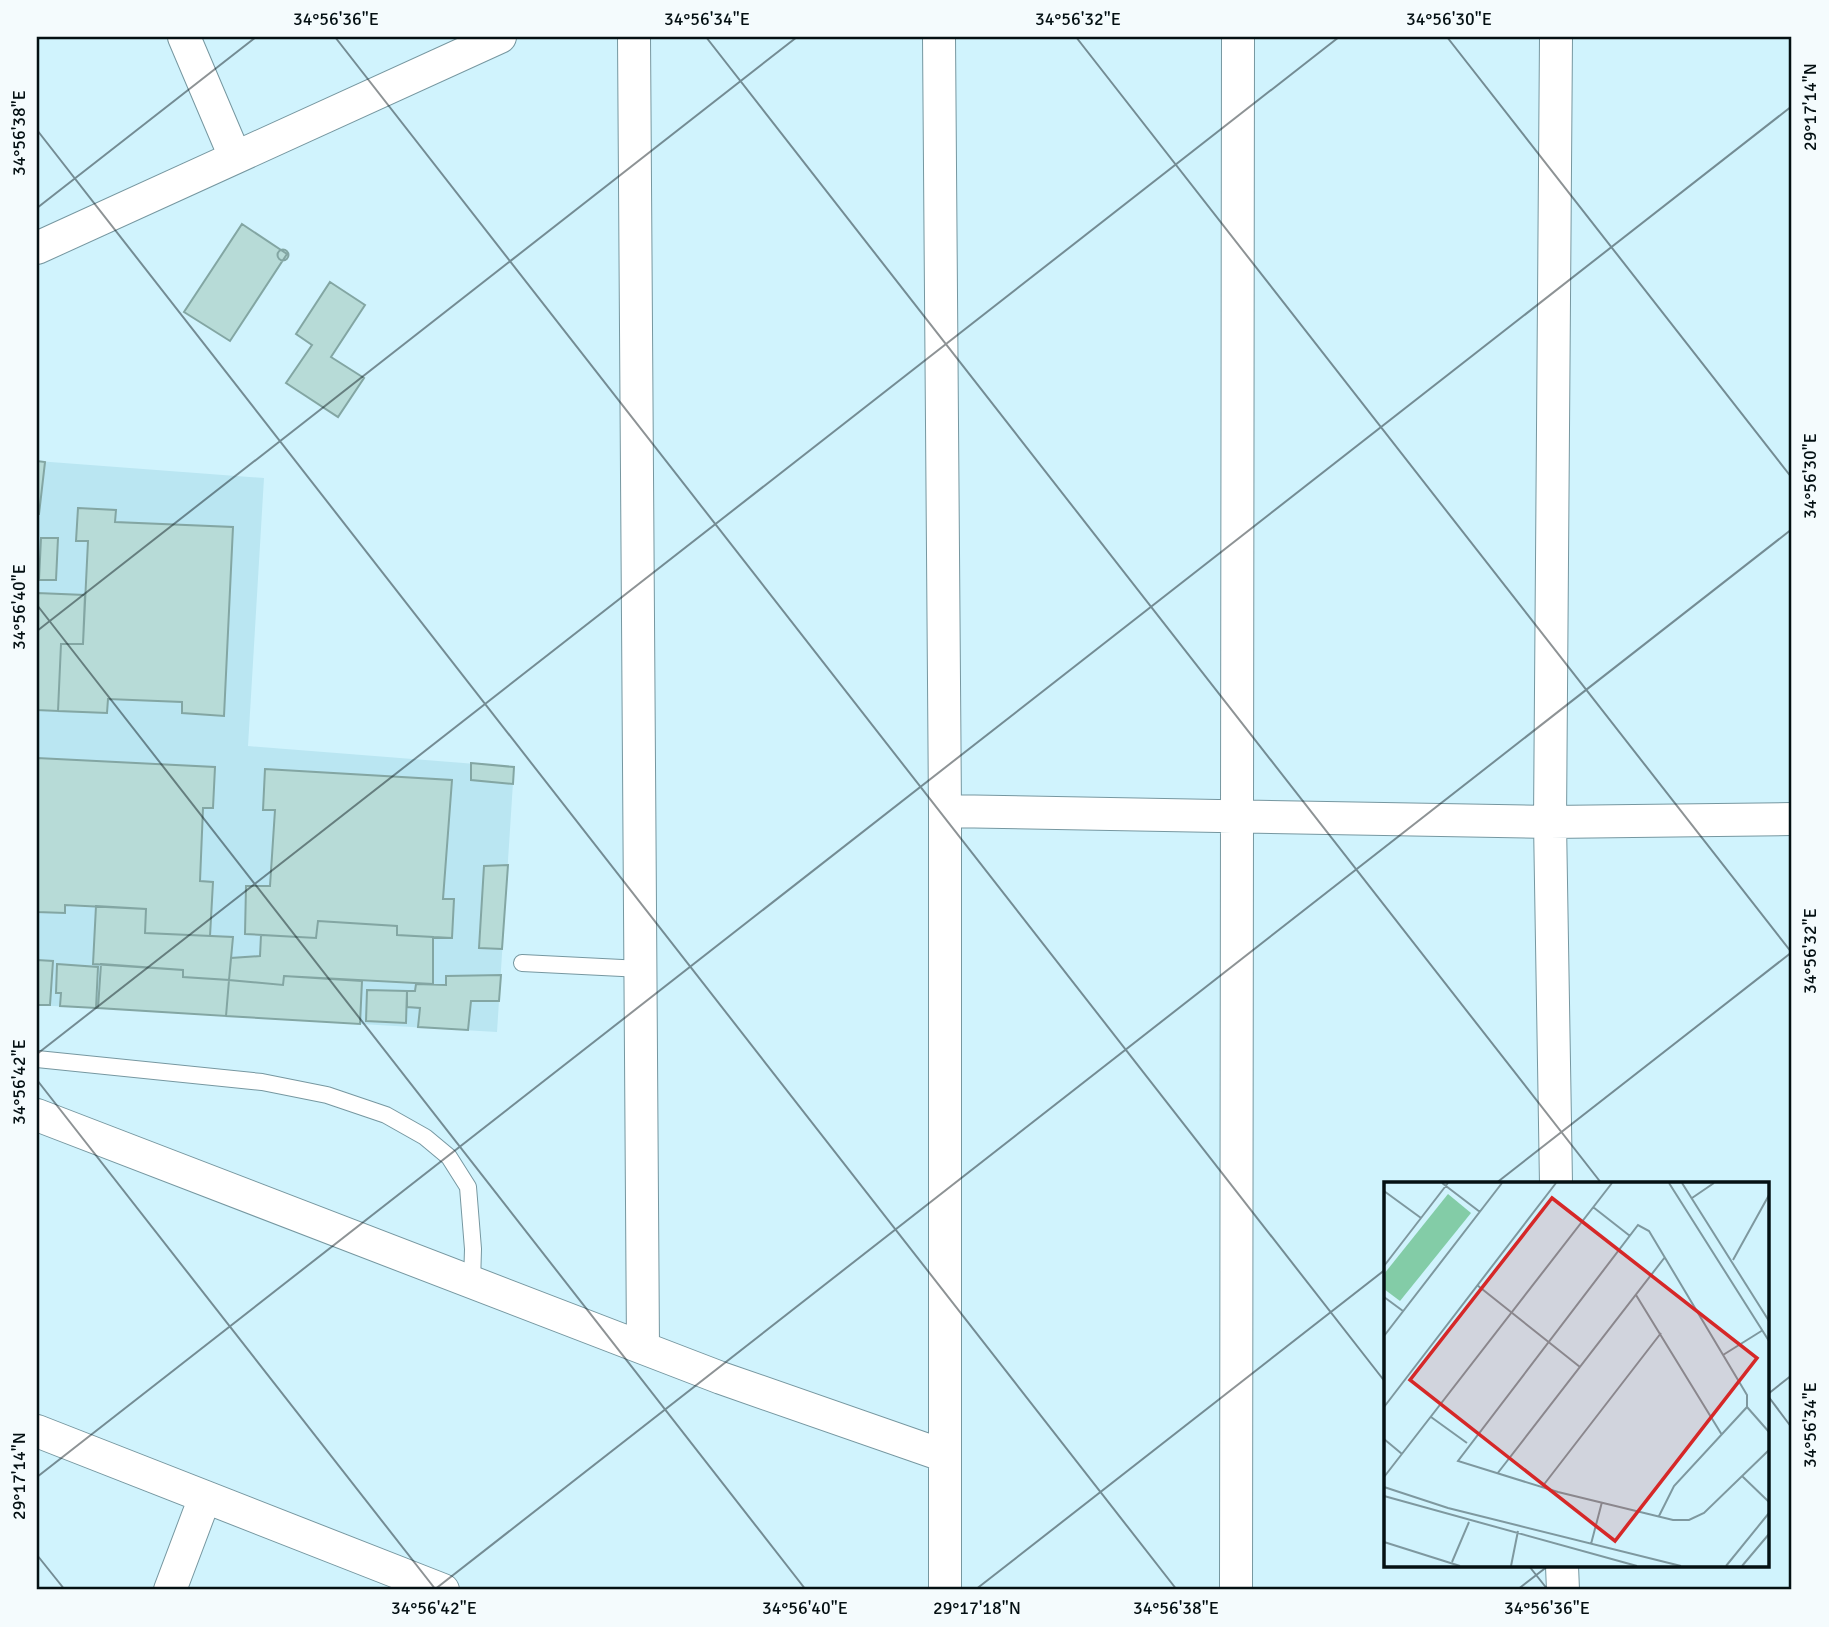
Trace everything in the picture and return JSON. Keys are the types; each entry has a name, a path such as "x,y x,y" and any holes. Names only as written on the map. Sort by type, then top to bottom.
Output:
{"street":[{"path":"184,37 235,157"},
{"path":"37,248 500,37"},
{"path":"634,37 643,1347"},
{"path":"939,37 945,811 945,1590"},
{"path":"1236,1590 1238,37"},
{"path":"1556,37 1550,822 1556,1182"},
{"path":"945,811 1550,822 1792,819"},
{"path":"37,1115 721,1378 945,1455"},
{"path":"37,1431 443,1590"},
{"path":"170,1590 205,1497"},
{"path":"1562,1568 1563,1590"}],"lane":[{"path":"522,963 642,969"},
{"path":"37,1059 262,1082 327,1095 387,1115 425,1136 449,1157 468,1187 473,1249 472,1283"}],"shaded area":[{"path":"37,461 264,478 248,746 514,767 497,1032 37,1005"}],"building":[{"path":"242,224 287,254 230,341 184,312"},
{"path":"283,249 289,255 283,261 277,255"},
{"path":"330,282 365,305 331,357 364,378 338,417 286,383 312,345 296,334"},
{"path":"37,461 45,462 39,514 37,514"},
{"path":"78,508 116,510 115,522 233,527 224,716 182,713 182,702 108,699 107,713 58,711 61,644 83,644 88,541 76,541"},
{"path":"41,538 58,538 56,580 39,580"},
{"path":"37,593 85,595 83,644 61,644 58,711 37,710"},
{"path":"37,758 215,767 213,808 203,808 200,881 213,882 210,936 145,933 146,909 65,905 65,913 37,912"},
{"path":"471,763 514,767 513,784 471,780"},
{"path":"265,769 452,780 443,899 454,899 452,938 397,935 397,926 318,921 316,938 245,934 246,886 270,886 275,810 263,810"},
{"path":"508,865 502,949 479,948 484,866"},
{"path":"96,906 146,909 145,933 233,937 229,980 183,977 183,970 93,964"},
{"path":"318,921 397,926 397,935 433,937 433,984 284,976 283,985 229,980 231,958 260,956 261,935 316,938"},
{"path":"37,960 53,961 50,1005 37,1005"},
{"path":"57,964 98,967 96,1008 60,1006 61,993 56,993"},
{"path":"101,964 183,970 183,977 229,980 226,1016 98,1008"},
{"path":"501,975 499,1001 471,1001 468,1030 418,1027 420,1008 407,1007 407,991 415,991 416,984 446,985 446,976"},
{"path":"284,976 362,981 360,1024 226,1016 229,980 283,985"},
{"path":"367,990 407,991 406,1023 366,1021"}]}
